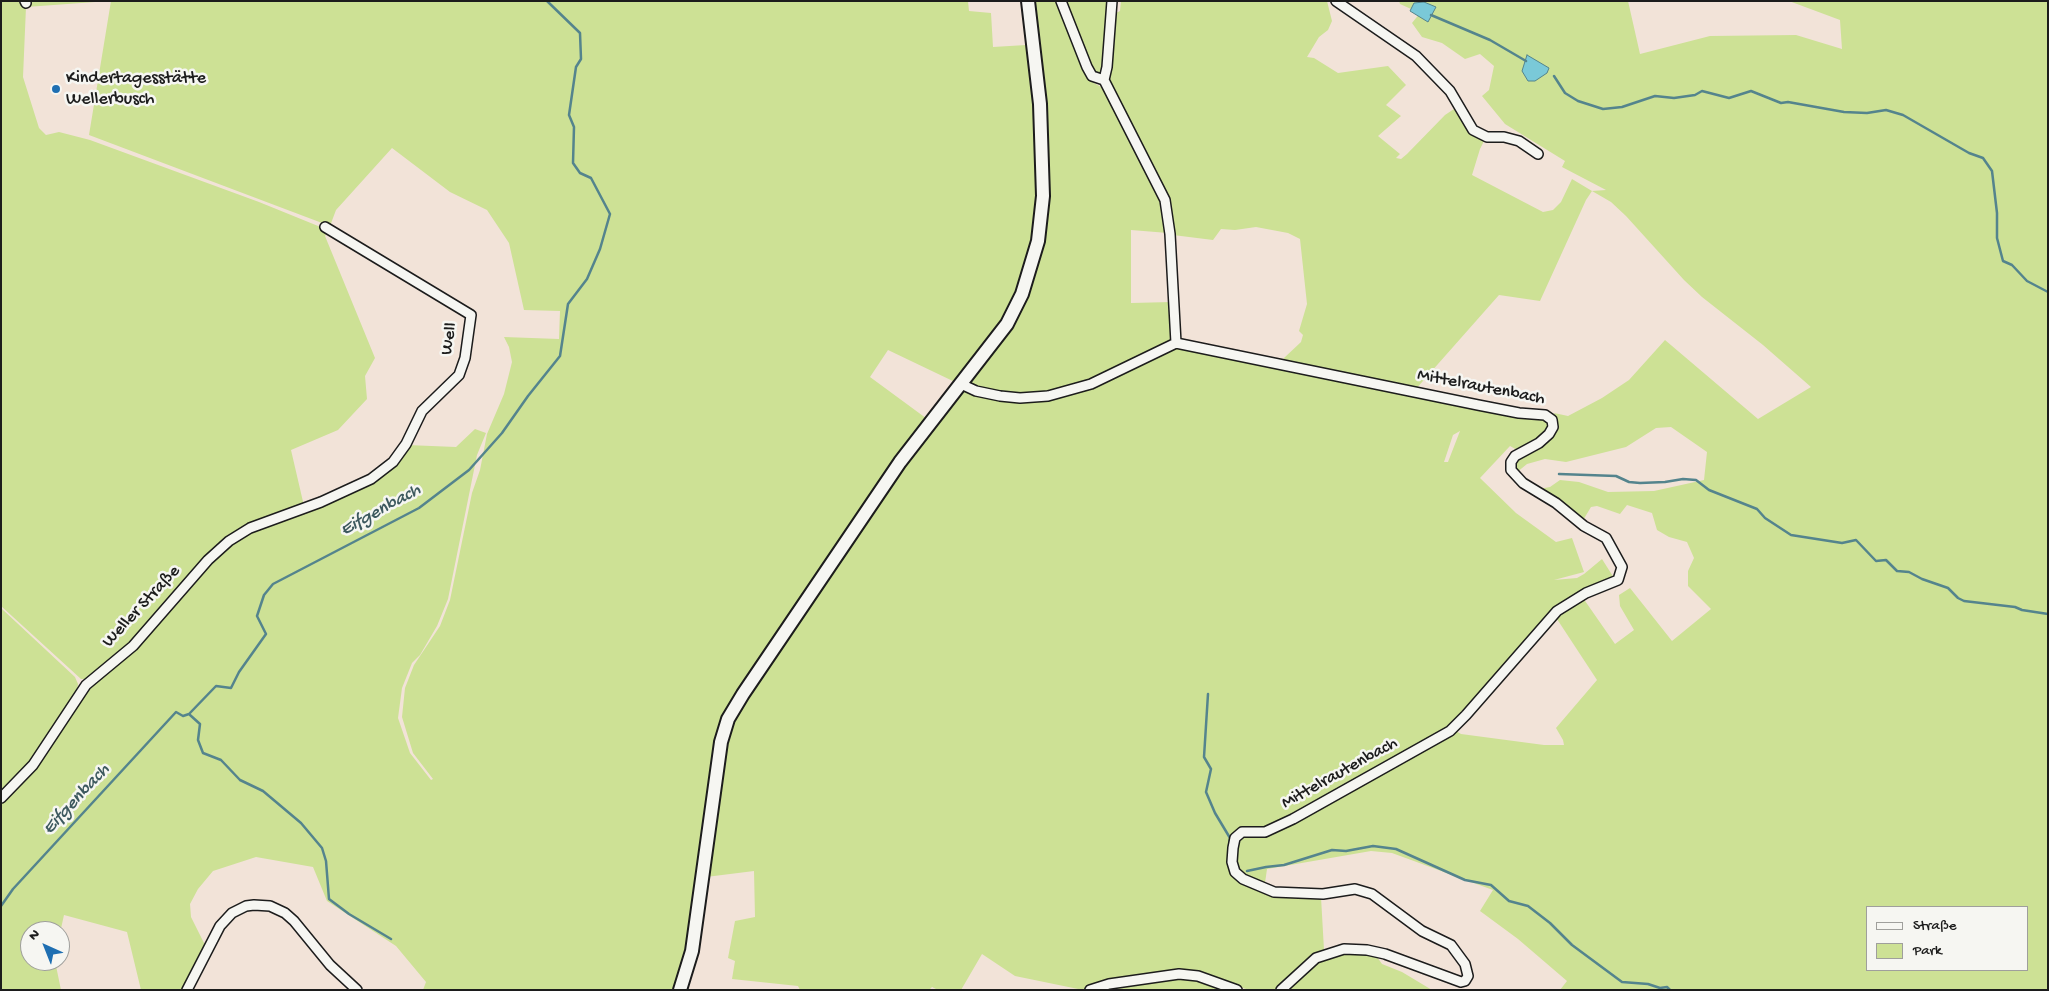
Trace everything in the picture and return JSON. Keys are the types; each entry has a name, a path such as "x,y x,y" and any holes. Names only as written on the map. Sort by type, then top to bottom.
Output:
{"main road":[{"path":"680,990 692,951 720,742 728,719 900,462 1012,315 1022,294 1038,241 1043,196 1038,89 1028,1"}],"street":[{"path":"1060,1 1087,68 1092,76 1104,80"},
{"path":"961,384 976,391 1000,396 1020,398 1048,396 1091,384 1176,343 1170,234 1165,200 1104,80 1107,67 1112,1"},
{"path":"1336,1 1416,56 1450,91 1473,130 1487,137 1504,137 1519,141 1538,154"},
{"name":"Well","path":"321,502 371,479 393,462 406,444 422,411 459,375 465,358 471,315 325,227"},
{"name":"Mittelrautenbach","path":"1176,343 1478,405 1549,417 1553,423 1549,434 1539,443 1515,456 1511,462 1510,470 1523,483 1556,502 1584,526 1606,538 1622,567 1618,580 1586,593 1558,611 1466,715 1450,730 1293,819 1265,832 1242,832 1233,843 1232,862 1235,872 1243,879 1274,892 1323,894 1355,888 1364,891 1422,931 1450,945 1465,964 1468,973 1466,979 1461,982 1397,957 1367,950 1344,949 1316,958 1280,990"},
{"name":"Weller Straße","path":"1,798 38,758 86,685 133,646 169,607 193,576 229,541 250,528 321,502"},
{"path":"187,990 220,926 232,913 246,906 254,905 270,906 294,921 330,965 358,990"},
{"path":"1090,990 1109,984 1178,974 1198,976 1236,990"}],"green space":[{"path":"1,1 109,1 26,7 23,77 39,128 46,135 59,132 90,140 259,202 328,230 325,236 375,358 365,376 367,399 338,430 291,450 304,506 228,540 132,645 89,679 81,679 1,606"},
{"path":"111,1 968,1 969,11 991,13 993,47 1026,45 1023,5 1025,3 1037,119 1040,200 1033,244 1019,294 1000,328 957,383 888,350 870,377 934,424 956,395 962,392 968,391 999,398 1020,400 1063,395 1092,386 1161,351 1182,348 1518,415 1542,417 1549,421 1550,427 1544,437 1519,451 1510,446 1480,478 1516,513 1556,542 1572,538 1584,572 1554,580 1577,578 1602,559 1614,578 1585,591 1556,610 1450,728 1290,819 1295,821 1405,757 1456,731 1461,734 1544,745 1564,745 1556,728 1597,680 1555,616 1583,598 1615,644 1634,630 1620,606 1619,595 1630,588 1672,641 1711,609 1688,586 1688,571 1694,558 1687,542 1669,537 1657,530 1652,513 1627,505 1620,514 1597,506 1591,507 1582,522 1552,497 1539,489 1550,487 1560,480 1579,482 1608,492 1654,491 1704,480 1707,452 1671,427 1656,428 1626,447 1566,462 1545,459 1527,464 1516,473 1514,466 1516,459 1548,439 1554,432 1558,424 1554,413 1568,416 1602,398 1629,380 1665,340 1758,419 1811,387 1763,345 1702,297 1626,216 1611,202 1592,191 1606,190 1562,167 1565,161 1505,124 1482,96 1489,90 1494,66 1480,54 1465,59 1442,43 1422,37 1412,23 1420,13 1400,4 1399,1 1628,1 1640,54 1710,36 1796,35 1842,49 1840,20 1789,1 2048,1 2048,990 1560,990 1567,981 1518,939 1480,911 1493,890 1392,853 1371,851 1267,869 1264,890 1321,897 1324,950 1306,960 1275,990 1249,990 1199,973 1178,972 1101,984 1083,990 1015,976 982,954 961,990 938,990 932,987 929,990 800,990 798,986 732,979 735,961 728,958 735,921 755,917 754,871 706,877 710,842 703,845 688,955 676,990 423,990 426,982 396,946 327,901 313,867 256,857 213,871 198,889 190,904 191,917 206,947 184,990 141,990 127,932 64,915 63,921 20,921 20,971 57,971 61,990 1,990 1,800 33,766 88,688 134,647 171,607 194,576 229,542 252,529 322,503 372,481 394,462 407,445 456,447 475,429 486,433 477,455 448,599 437,626 420,655 412,663 402,688 398,718 410,753 431,780 433,779 413,753 402,717 405,688 414,665 440,626 450,600 472,493 480,470 487,434 504,394 512,362 509,347 504,337 559,339 560,311 524,310 509,243 487,210 450,192 392,148 336,210 330,226 89,135","holes":["1460,431 1448,462 1444,462 1453,435"]},
{"path":"1032,1 1058,1 1089,78 1092,82 1103,88 1164,201 1168,233 1131,230 1131,303 1172,302 1173,337 1168,342 1076,387 1035,394 1001,393 969,386 968,380 1039,257"},
{"path":"1063,1 1110,1 1102,73 1097,74 1093,72"},
{"path":"1121,1 1327,1 1332,21 1328,30 1319,37 1307,57 1314,58 1338,73 1388,66 1406,85 1386,105 1401,116 1378,136 1400,154 1396,158 1401,159 1407,154 1445,115 1457,107 1471,131 1485,139 1472,175 1543,212 1553,210 1561,202 1572,179 1592,191 1586,200 1540,301 1499,295 1415,390 1282,363 1284,358 1301,342 1303,335 1299,331 1307,304 1300,239 1288,233 1256,227 1235,230 1221,229 1213,240 1173,235 1167,199 1115,98 1109,81 1114,14 1120,11"},
{"path":"2,609 75,677 78,684 77,691 46,742 30,763 1,793"},
{"path":"1343,953 1375,954 1382,964 1402,972 1432,990 1287,990 1317,962"},
{"path":"1186,976 1231,990 1095,990"}],"water":[{"path":"1424,2 1436,7 1428,22 1410,11 1414,3"},
{"path":"1527,55 1549,68 1547,73 1535,81 1528,81 1522,71"}],"waterway":[{"name":"Eifgenbach","path":"1,906 13,889 176,712 183,716 189,714 216,686 231,688 239,672 266,634 257,616 264,595 273,584 419,508 469,470 502,433 560,356 568,304 587,279 600,249 610,214 591,178 580,173 573,163 574,127 569,115 576,67 581,59 580,33 547,1"},
{"path":"1431,15 1490,40 1526,61"},
{"path":"1554,76 1565,93 1578,101 1603,109 1622,107 1655,96 1674,98 1695,95 1702,91 1729,98 1751,91 1781,103 1788,102 1844,112 1867,113 1886,110 1903,115 1969,153 1983,158 1992,171 1997,213 1997,238 2003,261 2012,265 2027,281 2048,292"},
{"path":"1559,474 1616,476 1629,482 1640,483 1683,479 1696,480 1709,490 1757,509 1765,518 1791,535 1842,543 1856,540 1876,561 1886,560 1897,571 1909,572 1922,579 1948,588 1964,601 2015,607 2048,614"},
{"path":"1208,694 1204,757 1211,769 1206,792 1215,813 1230,838 1229,846"},
{"path":"190,715 200,724 198,740 203,753 221,760 240,780 263,791 301,823 322,848 326,861 329,899 349,914 391,939"},
{"path":"1247,871 1284,865 1332,850 1346,851 1373,846 1396,849 1465,880 1491,885 1509,901 1528,906 1550,923 1572,945 1622,982 1648,984 1660,988 1667,987 1670,990"}],"place":[{"name":"Kindertagesstätte Wellerbusch","path":"56,89"}]}
